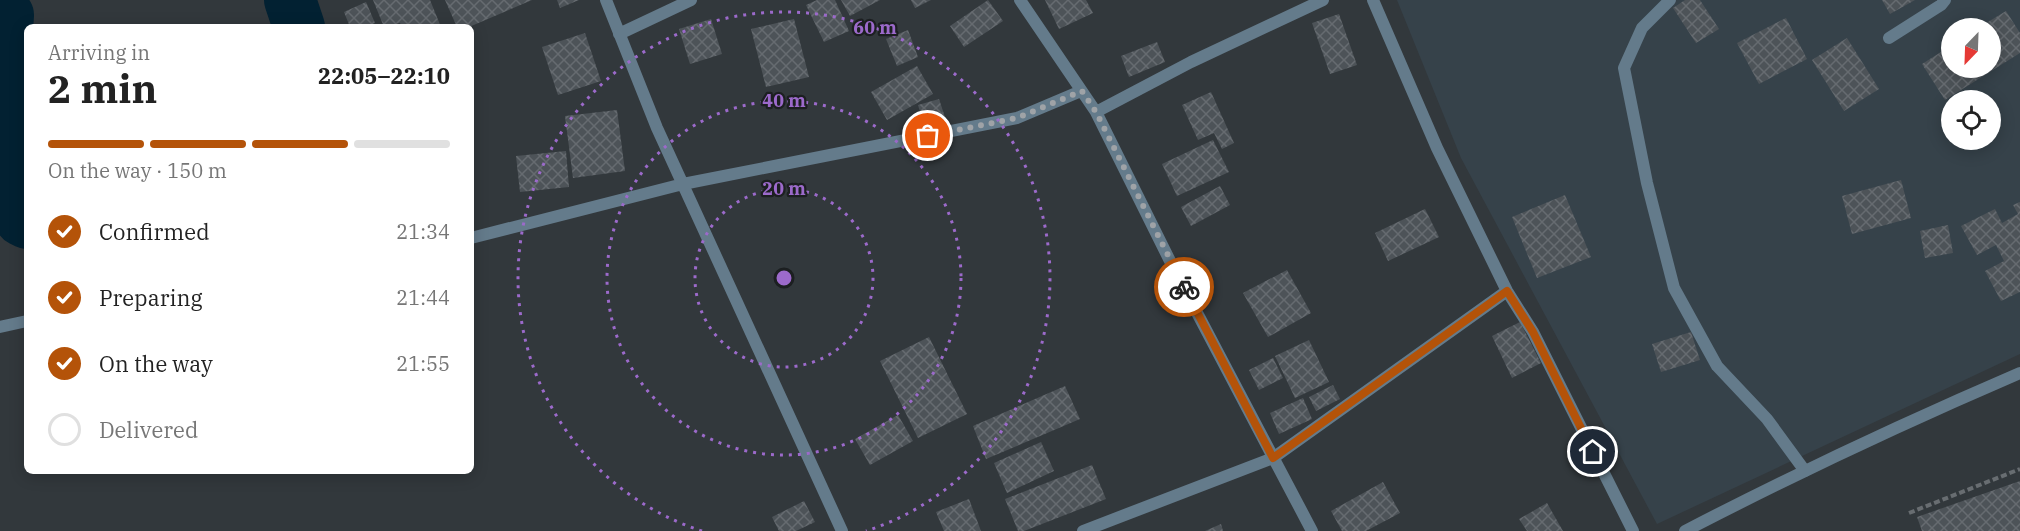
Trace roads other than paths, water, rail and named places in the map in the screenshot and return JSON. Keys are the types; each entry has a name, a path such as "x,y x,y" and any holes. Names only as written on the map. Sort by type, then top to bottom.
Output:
{"street":[{"path":"606,0 657,128 842,531"},
{"path":"620,34 691,0"},
{"path":"1020,0 1096,112 1174,269 1312,531"},
{"path":"1096,112 1191,62 1323,0"},
{"path":"1372,0 1437,148 1507,291 1533,332 1633,531"},
{"path":"1670,0 1642,28 1624,68 1647,183 1674,288 1718,366 1767,419 1805,471"},
{"path":"1889,38 1941,5 1945,0"},
{"path":"474,237 683,184 1017,118 1082,91"},
{"path":"1083,531 1273,458 1507,291"},
{"path":"0,327 24,322"},
{"path":"1685,531 1761,491 1915,418 2020,374"}],"waterway":[{"path":"290,0 298,24"},
{"path":"0,1 8,15 0,150"},
{"path":"0,163 21,220 24,222"}]}
